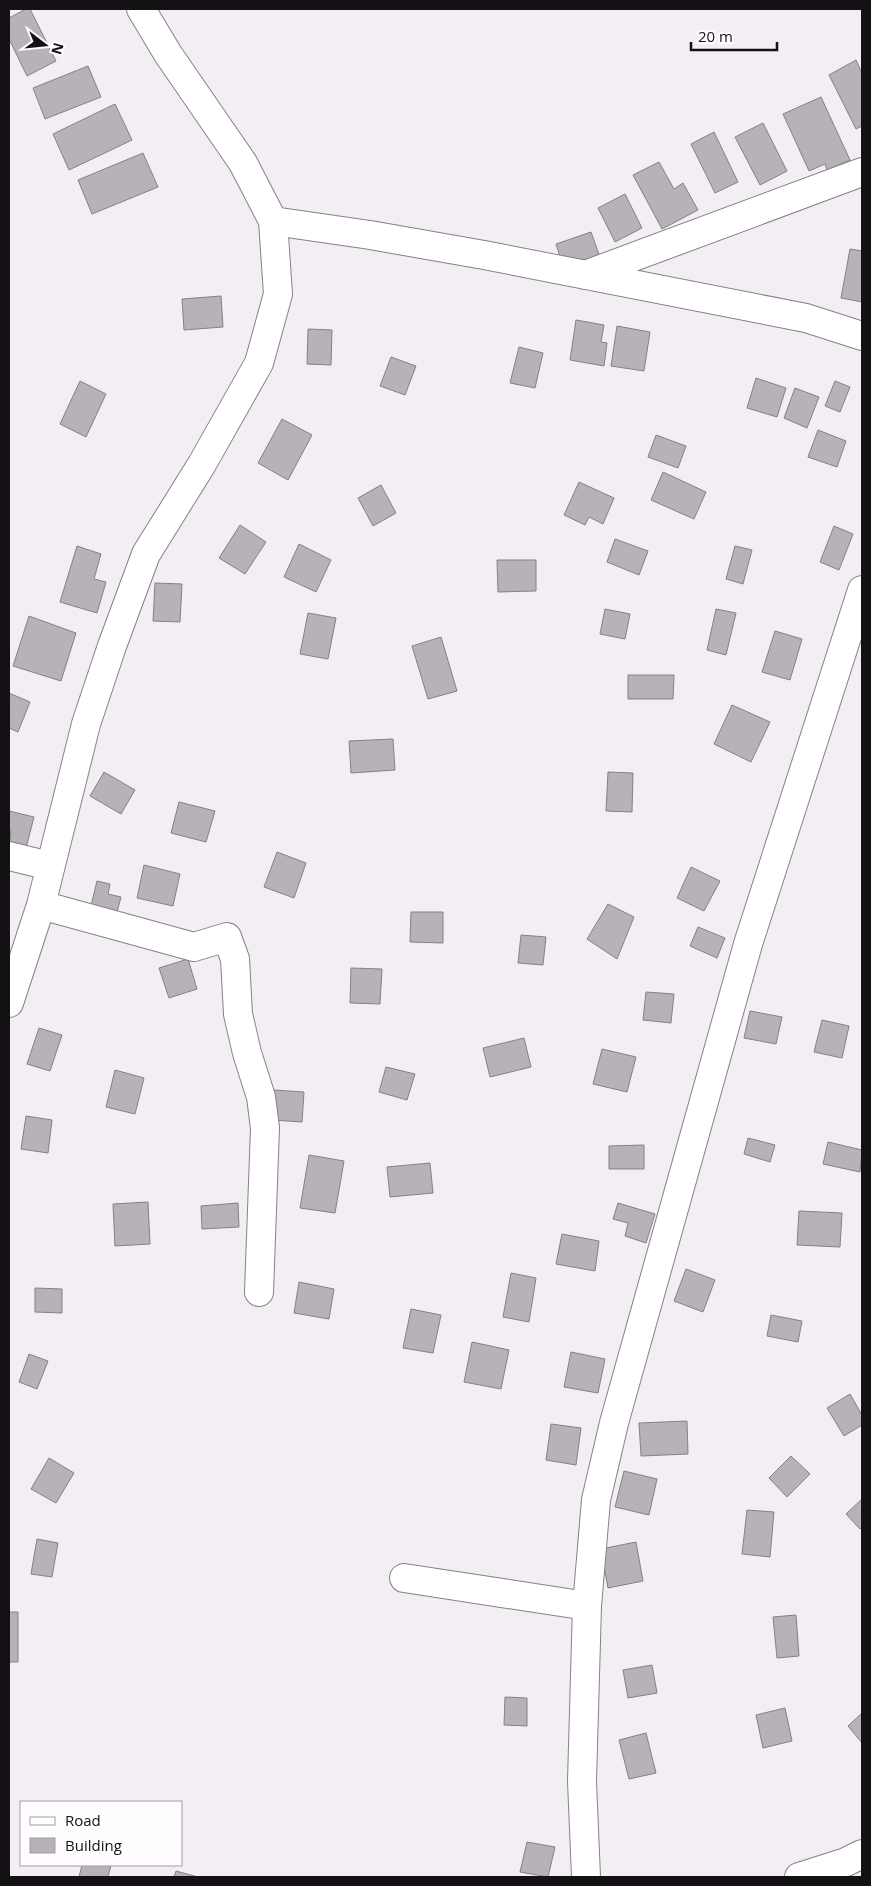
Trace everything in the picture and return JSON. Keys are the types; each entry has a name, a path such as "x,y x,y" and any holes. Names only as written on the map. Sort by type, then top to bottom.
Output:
{"street":[{"path":"9,1003 41,905 86,724 146,554 202,464 259,363 278,294 273,222 243,163 168,54 141,9"},
{"path":"585,275 862,172"},
{"path":"273,222 370,235 585,275 806,318 862,336"},
{"path":"586,1877 582,1781 587,1606 596,1500 614,1424 748,944 862,590"},
{"path":"9,856 50,866"},
{"path":"41,905 194,947 227,937 236,959 238,1014 261,1097 265,1128 258,1292"},
{"path":"404,1578 587,1606"},
{"path":"799,1877 857,1862"}],"building":[{"path":"26,9 30,9 56,61 27,76 9,39 9,18"},
{"path":"856,60 862,73 862,126 856,129 829,75"},
{"path":"88,66 101,97 45,119 33,88"},
{"path":"821,97 850,160 827,170 825,164 809,171 783,114"},
{"path":"115,104 132,140 69,170 53,134"},
{"path":"763,123 787,171 760,185 735,137"},
{"path":"714,132 738,182 715,193 691,144"},
{"path":"143,153 158,187 92,214 78,180"},
{"path":"659,162 674,189 683,183 698,210 662,229 633,175"},
{"path":"625,194 642,228 615,242 598,208"},
{"path":"591,232 600,257 564,269 556,244"},
{"path":"850,249 862,251 862,302 841,298"},
{"path":"221,296 223,327 184,330 182,299"},
{"path":"576,320 604,325 601,342 607,343 604,366 570,360"},
{"path":"617,326 650,332 644,371 611,366"},
{"path":"308,329 332,330 331,365 307,364"},
{"path":"519,347 543,353 535,388 510,383"},
{"path":"391,357 416,366 405,395 380,386"},
{"path":"756,378 786,388 777,417 747,408"},
{"path":"80,381 106,394 86,437 60,424"},
{"path":"835,381 850,387 840,412 825,406"},
{"path":"795,388 819,397 807,428 784,418"},
{"path":"282,419 312,435 288,480 258,463"},
{"path":"818,430 846,441 837,467 808,457"},
{"path":"656,435 686,446 678,468 648,457"},
{"path":"663,472 706,492 694,519 651,500"},
{"path":"579,482 614,498 603,524 589,517 585,525 564,515"},
{"path":"381,485 396,513 373,526 358,498"},
{"path":"240,525 266,542 245,574 219,558"},
{"path":"834,526 853,534 839,570 820,562"},
{"path":"615,539 648,551 639,575 607,562"},
{"path":"299,544 331,560 316,592 284,577"},
{"path":"77,546 101,554 94,579 106,582 97,613 60,602"},
{"path":"735,546 752,550 743,584 726,579"},
{"path":"497,560 536,560 536,591 498,592"},
{"path":"155,583 182,584 180,622 153,621"},
{"path":"605,609 630,614 625,639 600,634"},
{"path":"716,609 736,613 726,655 707,650"},
{"path":"308,613 336,618 328,659 300,654"},
{"path":"29,616 76,633 61,681 13,666"},
{"path":"775,631 802,639 790,680 762,672"},
{"path":"441,637 457,691 428,699 412,646"},
{"path":"628,675 674,675 673,699 628,699"},
{"path":"9,693 30,702 18,732 9,728"},
{"path":"732,705 770,722 751,762 714,744"},
{"path":"393,739 395,770 351,773 349,741"},
{"path":"104,772 135,790 121,814 90,796"},
{"path":"608,772 633,773 632,812 606,811"},
{"path":"179,802 215,811 206,842 171,833"},
{"path":"9,811 34,817 25,852 9,848 11,830 9,830"},
{"path":"277,852 306,863 294,898 264,887"},
{"path":"144,865 180,874 173,906 137,898"},
{"path":"691,867 720,881 704,911 677,898"},
{"path":"97,881 110,884 108,894 121,897 116,916 90,910"},
{"path":"608,904 634,917 617,959 587,939"},
{"path":"411,912 443,912 443,943 410,942"},
{"path":"698,927 725,938 717,958 690,946"},
{"path":"521,935 546,937 543,965 518,963"},
{"path":"188,959 197,989 169,998 159,968"},
{"path":"351,968 382,969 380,1004 350,1003"},
{"path":"646,992 674,994 671,1023 643,1020"},
{"path":"750,1011 782,1017 776,1044 744,1038"},
{"path":"822,1020 849,1026 842,1058 814,1052"},
{"path":"39,1028 62,1035 50,1071 27,1064"},
{"path":"524,1038 531,1067 490,1077 483,1048"},
{"path":"602,1049 636,1057 627,1092 593,1084"},
{"path":"386,1067 415,1074 407,1100 379,1092"},
{"path":"115,1070 144,1078 135,1114 106,1107"},
{"path":"274,1090 304,1092 302,1122 272,1120"},
{"path":"26,1116 52,1120 48,1153 21,1149"},
{"path":"748,1138 775,1145 770,1162 744,1154"},
{"path":"828,1142 862,1150 860,1172 823,1164"},
{"path":"644,1145 644,1169 609,1169 609,1146"},
{"path":"309,1155 344,1161 335,1213 300,1208"},
{"path":"430,1163 433,1193 390,1197 387,1167"},
{"path":"148,1202 150,1244 115,1246 113,1204"},
{"path":"238,1203 239,1227 202,1229 201,1206"},
{"path":"618,1203 655,1214 646,1243 625,1236 628,1223 613,1219"},
{"path":"799,1211 842,1213 840,1247 797,1245"},
{"path":"562,1234 599,1241 595,1271 556,1264"},
{"path":"686,1269 715,1280 703,1312 674,1301"},
{"path":"511,1273 536,1278 529,1322 503,1317"},
{"path":"299,1282 334,1289 329,1319 294,1313"},
{"path":"35,1288 62,1289 62,1313 35,1312"},
{"path":"411,1309 441,1315 433,1353 403,1348"},
{"path":"771,1315 802,1321 798,1342 767,1336"},
{"path":"472,1342 509,1350 501,1389 464,1382"},
{"path":"571,1352 605,1359 598,1393 564,1387"},
{"path":"29,1354 48,1361 37,1389 19,1382"},
{"path":"850,1394 862,1415 862,1425 844,1436 827,1408"},
{"path":"687,1421 688,1454 641,1456 639,1423"},
{"path":"551,1424 581,1428 576,1465 546,1460"},
{"path":"791,1456 810,1474 787,1497 769,1478"},
{"path":"49,1458 74,1473 56,1503 31,1489"},
{"path":"624,1471 657,1479 649,1515 615,1507"},
{"path":"862,1499 862,1527 860,1529 846,1514"},
{"path":"747,1510 774,1512 770,1557 742,1554"},
{"path":"37,1539 58,1543 52,1577 31,1574"},
{"path":"636,1542 643,1581 608,1588 601,1549"},
{"path":"9,1612 18,1612 18,1662 9,1662"},
{"path":"796,1615 799,1656 777,1658 773,1617"},
{"path":"652,1665 657,1693 628,1698 623,1670"},
{"path":"505,1697 527,1698 527,1726 504,1725"},
{"path":"785,1708 792,1741 763,1748 756,1715"},
{"path":"862,1713 862,1743 848,1726"},
{"path":"646,1733 656,1773 629,1779 619,1740"},
{"path":"527,1842 555,1847 548,1877 520,1872"},
{"path":"82,1866 111,1866 108,1877 79,1877"},
{"path":"176,1871 198,1877 174,1877"}]}
